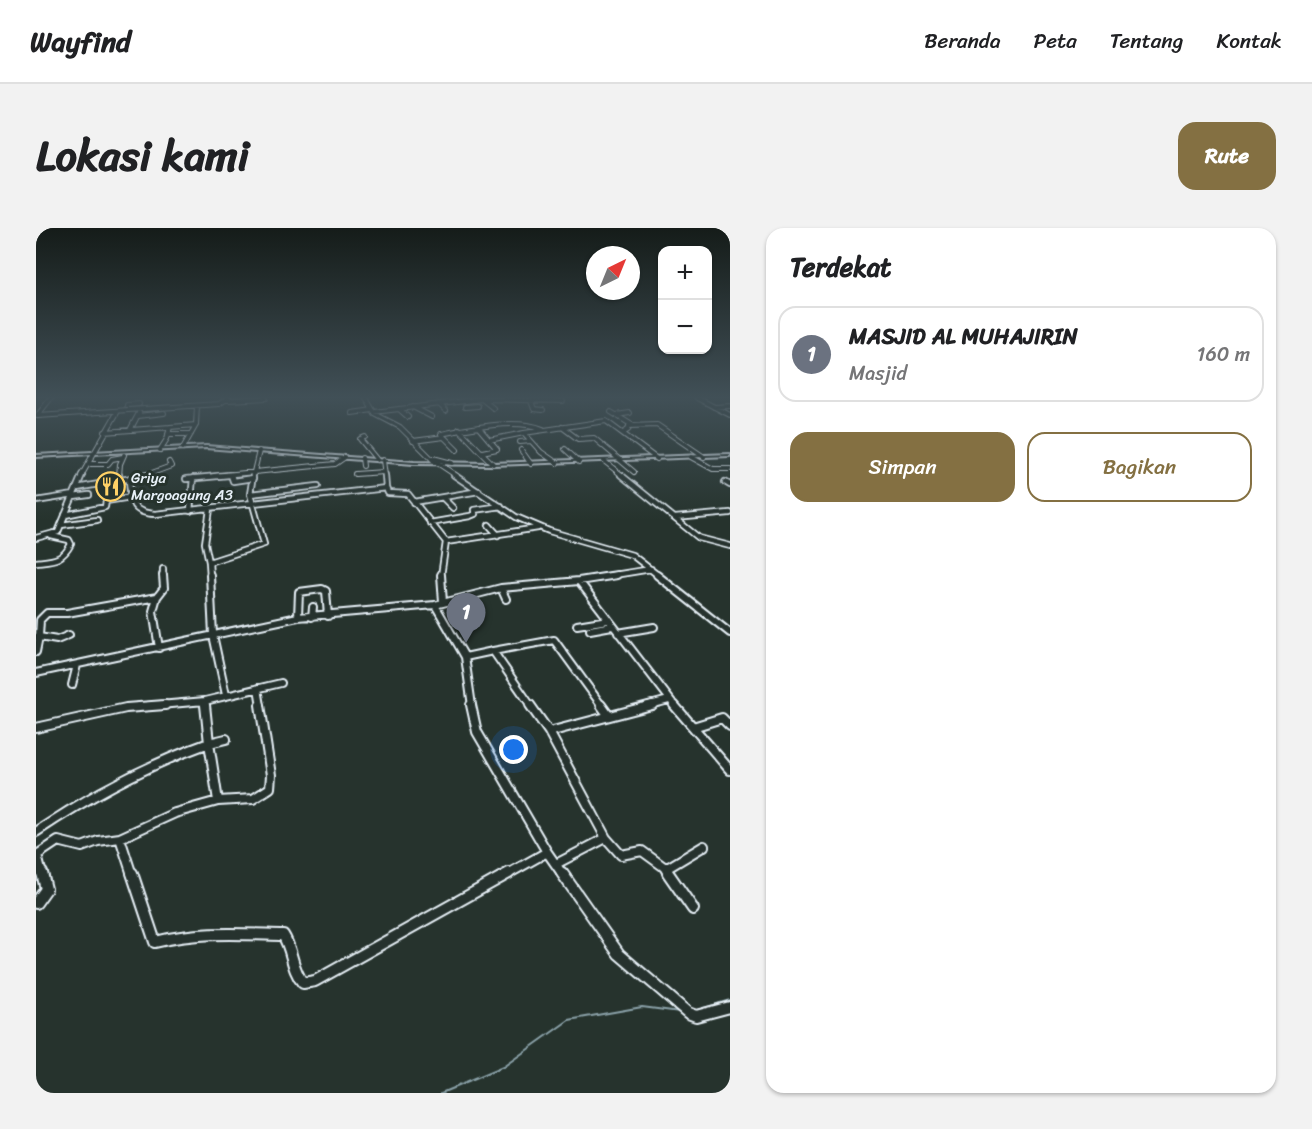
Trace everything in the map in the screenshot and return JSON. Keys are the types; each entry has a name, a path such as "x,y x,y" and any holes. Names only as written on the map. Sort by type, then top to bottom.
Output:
{"street":[{"path":"36,538 58,532 84,470 102,438"},
{"path":"160,450 166,438"},
{"path":"183,448 189,438"},
{"path":"362,438 380,460 387,493 406,493 446,542 447,547 440,578 439,603 465,657 477,732 547,852 619,954 677,1005 696,1016 730,1006"},
{"path":"411,438 438,463 520,519 539,528 621,550 638,558 730,633"},
{"path":"413,441 433,438"},
{"path":"445,438 456,451 465,449"},
{"path":"468,438 493,464"},
{"path":"481,452 497,450 489,440 497,438"},
{"path":"529,438 557,463"},
{"path":"594,438 634,472"},
{"path":"630,438 657,459"},
{"path":"677,438 704,457"},
{"path":"520,442 531,441"},
{"path":"36,456 124,454 183,448 438,463 531,464 730,456"},
{"path":"565,449 579,462"},
{"path":"521,450 531,464"},
{"path":"209,562 264,544 250,494 256,456 260,451"},
{"path":"88,464 108,464 112,459 124,454"},
{"path":"119,477 124,454"},
{"path":"186,479 335,464 345,457"},
{"path":"430,457 452,463"},
{"path":"691,457 713,469 730,469"},
{"path":"362,458 363,466"},
{"path":"604,461 699,538 730,546"},
{"path":"77,488 129,480 171,466 169,462"},
{"path":"84,470 110,466"},
{"path":"355,474 384,472"},
{"path":"231,474 233,481 253,478"},
{"path":"190,511 193,478"},
{"path":"129,480 135,509 145,515 386,488"},
{"path":"250,494 318,485 319,494"},
{"path":"414,502 479,490"},
{"path":"36,501 89,495"},
{"path":"65,515 105,507 106,498 131,497"},
{"path":"443,498 453,508"},
{"path":"430,523 470,516 475,514 474,510 502,506"},
{"path":"210,509 205,543 209,562 213,635 226,695"},
{"path":"675,518 730,513"},
{"path":"61,525 97,520"},
{"path":"489,525 498,535"},
{"path":"446,542 539,528"},
{"path":"36,562 62,559 66,556 71,544 69,540 50,536"},
{"path":"36,673 298,617 328,616 439,603 501,588 579,581 651,569"},
{"path":"159,648 153,611 157,597 164,588 164,570"},
{"path":"579,581 669,700 730,770"},
{"path":"501,588 506,599"},
{"path":"298,617 299,591 322,589 326,591 328,616"},
{"path":"36,652 40,620 47,613 67,613 157,597"},
{"path":"312,616 313,607"},
{"path":"577,625 608,620"},
{"path":"590,630 612,626"},
{"path":"618,633 654,627"},
{"path":"37,637 57,640 69,635"},
{"path":"465,657 554,640 609,716"},
{"path":"493,651 549,732 606,838 621,855 627,856 642,851 664,867 693,909"},
{"path":"72,685 77,665"},
{"path":"36,728 126,708 205,701 281,683"},
{"path":"36,903 46,889 37,851 61,839 82,847 98,841 120,838 175,813 218,801 247,800 265,794 270,788 271,775 258,688"},
{"path":"549,732 669,700"},
{"path":"205,701 218,801"},
{"path":"693,727 722,718 730,726"},
{"path":"36,832 76,804 168,757 226,739"},
{"path":"120,838 155,942 183,935 207,933 283,935 289,946 298,979 303,983 315,981 547,852"},
{"path":"556,864 606,838"},
{"path":"664,867 676,864 704,846"}],"waterway":[{"path":"694,1011 730,1000"},
{"path":"441,1093 503,1067 569,1020 642,1007 680,1012"}],"place":[{"name":"Griya Margoagung A3","path":"110,487"},
{"name":"MASJID AL MUHAJIRIN","path":"466,643"}]}
